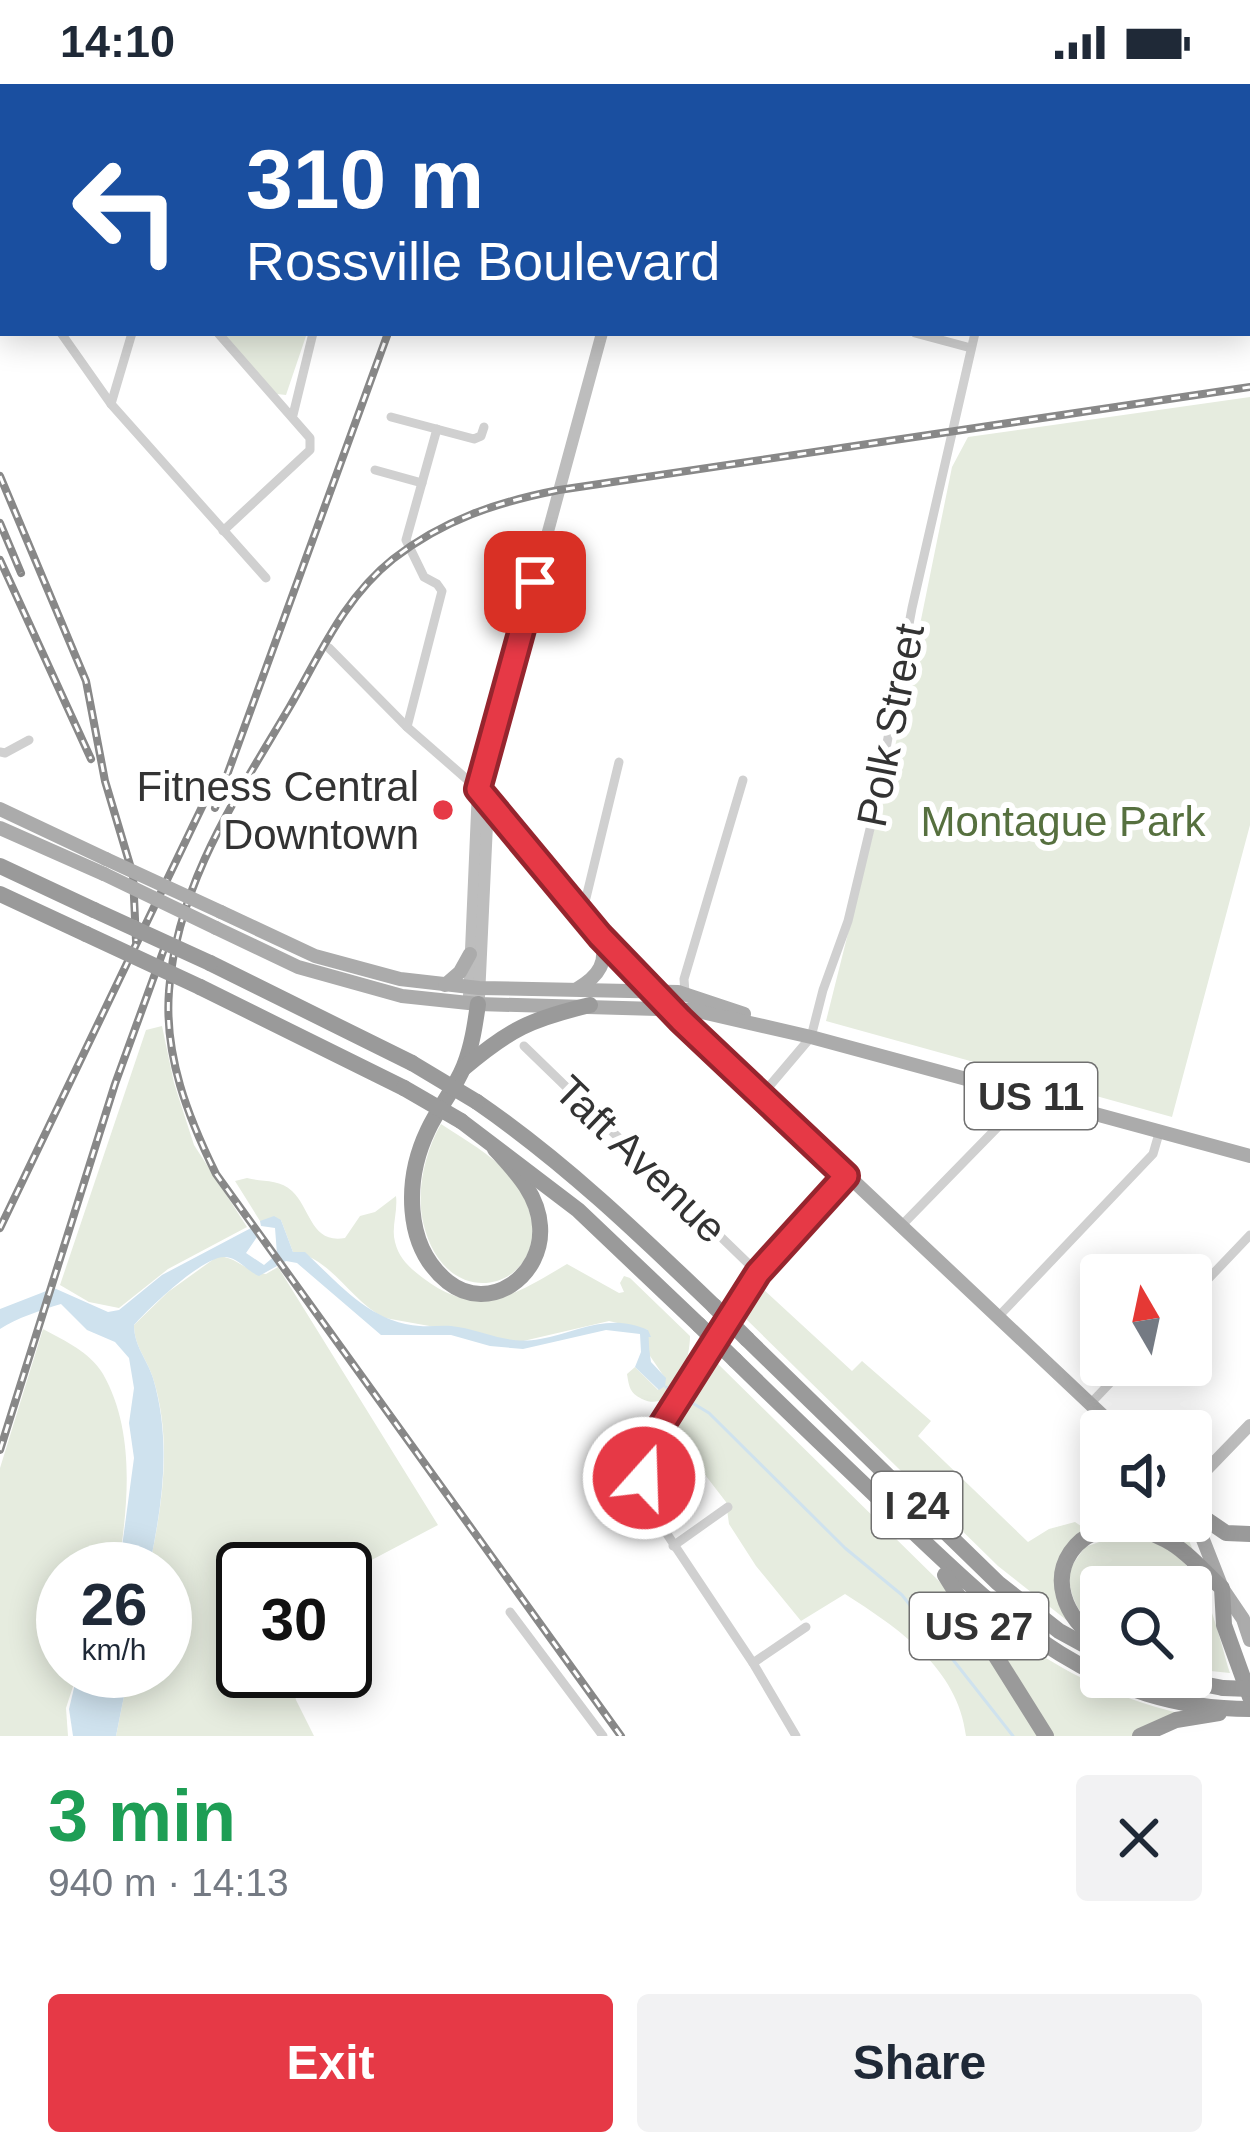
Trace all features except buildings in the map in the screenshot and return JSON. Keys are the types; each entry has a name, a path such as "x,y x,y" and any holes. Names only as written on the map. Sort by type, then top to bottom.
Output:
{"highway":[{"name":"I 24","path":"0,866 412,1063 545,1150 608,1203 998,1583 1080,1642"},
{"name":"I 24","path":"0,894 200,987 461,1120 578,1210 978,1594 1027,1634 1087,1671 1154,1696 1247,1701"},
{"path":"463,1068 474,995"},
{"path":"495,1149 533,1199 540,1225 536,1258 510,1288 490,1293 465,1291 433,1266 420,1246 412,1203 427,1131 463,1068 497,1040 534,1018 590,1005"},
{"name":"US 27","path":"904,1522 956,1587 1046,1736"},
{"path":"1212,1523 1226,1533 1250,1534"},
{"path":"1080,1624 1060,1582 1060,1571 1070,1550 1088,1534 1116,1529 1148,1532 1198,1566"},
{"path":"1212,1579 1222,1588 1224,1625 1247,1701"},
{"path":"1212,1686 1247,1701"},
{"path":"1140,1736 1176,1720 1247,1701"}],"main road":[{"path":"474,995 470,954 478,789 601,336"},
{"path":"478,789 652,991 1096,1410"},
{"path":"474,995 487,824 478,789"},
{"name":"US 11","path":"0,809 218,920 298,967 349,984 402,996 577,989 685,993 812,1037"},
{"name":"US 11","path":"0,828 105,866"},
{"name":"US 11","path":"218,920 353,968 474,995 668,1007 812,1037 1250,1156"},
{"path":"577,989 598,974 603,959 600,936"},
{"path":"445,985 470,954"},
{"path":"714,1052 710,1025 720,1016"},
{"path":"1212,1464 1250,1425"},
{"path":"1204,1542 1250,1640"}],"street":[{"path":"63,336 111,404 266,578"},
{"path":"111,404 131,336"},
{"path":"221,336 310,438 310,450 223,531"},
{"path":"293,415 312,336"},
{"path":"926,336 971,348"},
{"name":"Polk Street","path":"761,1096 812,1037 861,872 912,608 974,336"},
{"path":"391,417 478,439 484,427"},
{"path":"406,727 442,591 424,577 406,540 437,429"},
{"path":"375,470 422,483"},
{"path":"329,648 406,727 478,789"},
{"path":"0,752 29,740"},
{"path":"577,908 587,896 619,762"},
{"path":"685,993 684,979 743,780"},
{"name":"Taft Avenue","path":"524,1046 758,1273"},
{"path":"902,1225 1030,1095"},
{"path":"997,1318 1153,1154 1160,1130"},
{"path":"796,1736 651,1510 644,1473 651,1442 758,1273 846,1176"},
{"path":"1212,1275 1250,1235"},
{"path":"1090,1404 1107,1386"},
{"path":"674,1546 728,1507"},
{"path":"510,1612 602,1736"},
{"path":"753,1663 806,1628"}],"green space":[{"path":"225,336 306,336 286,395 277,394"},
{"name":"Montague Park","path":"1250,397 1250,825 1172,1117 826,1021 897,738 952,467 968,437"},
{"path":"162,1026 194,1145 247,1227 168,1269 119,1308 89,1302 60,1285 146,1030"},
{"path":"441,1124 484,1152 519,1188 531,1220 530,1247 519,1267 501,1280 479,1283 456,1275 437,1256 423,1222 423,1171"},
{"path":"247,1178 287,1187 318,1231 334,1238 345,1238 360,1216 375,1212 396,1196 394,1236 402,1258 423,1278 461,1298 479,1300 513,1293 567,1264 619,1293 624,1292 620,1283 624,1276 630,1278 690,1336 678,1382 672,1392 654,1402 635,1394 627,1374 635,1367 658,1390 665,1378 648,1353 648,1330 609,1321 519,1342 385,1318 318,1262 293,1252 281,1220 260,1221 235,1181"},
{"path":"218,1256 266,1274 278,1267 438,1525 372,1560 372,1542 216,1542 216,1698 296,1698 314,1736 116,1736 124,1698 192,1698 192,1542 154,1542 161,1498 163,1426 153,1378 134,1325 168,1292"},
{"path":"763,1289 852,1371 862,1361 931,1421 918,1436 1028,1542 1049,1529 1075,1522 1080,1525 1080,1539 1066,1551 1057,1571 1069,1622 998,1566 745,1318"},
{"path":"43,1329 91,1359 103,1374 121,1420 127,1470 122,1542 36,1542 36,1698 69,1698 68,1736 0,1736 0,1468"},
{"path":"716,1362 944,1586 1042,1736 966,1736 961,1712 938,1670 904,1636 845,1594 801,1621 756,1566 729,1524 726,1502 669,1428"},
{"path":"1099,1542 1151,1542 1186,1566 1080,1566 1080,1610 1068,1571 1085,1547"},
{"path":"1169,1542 1190,1542 1197,1560"},
{"path":"977,1609 1080,1677 1080,1698 1130,1698 1178,1713 1134,1736 1053,1736"},
{"path":"1212,1613 1216,1624 1230,1673 1212,1671"}],"water":[{"path":"274,1216 281,1220 293,1252 305,1252 357,1300 402,1323 453,1326 518,1340 607,1323 648,1330 651,1362 666,1378 665,1386 659,1390 635,1367 641,1352 640,1334 606,1330 523,1349 451,1335 381,1335 297,1263 286,1261 259,1276 230,1258 217,1258 178,1284 134,1325 159,1402 163,1474 154,1542 123,1542 134,1458 129,1358 115,1342 87,1330 61,1304 0,1329 0,1309 54,1288 108,1312 119,1310 162,1275 251,1228 257,1237 246,1253 264,1265 277,1254 275,1228 261,1226 260,1221"},
{"path":"72,1698 124,1698 116,1736 73,1736"}],"waterway":[{"path":"647,1335 648,1354"},
{"path":"666,1387 709,1413 845,1548 902,1595 1013,1736"}],"railway":[{"path":"0,161 0,242"},
{"path":"215,808 387,336"},
{"path":"621,1736 216,1174 180,1086 168,1015 174,952 212,843 346,610 393,559 451,523 559,490 1250,387"},
{"path":"0,476 86,681 105,781 133,875 136,941"},
{"path":"0,523 21,573"},
{"path":"0,560 91,759"},
{"path":"0,1228 213,784"},
{"path":"0,1450 115,1084 164,949"}],"place":[{"name":"Fitness Central Downtown","path":"443,810"}],"route":[{"path":"535,582 478,789 600,936 846,1176 758,1273 651,1442 644,1478"}]}
